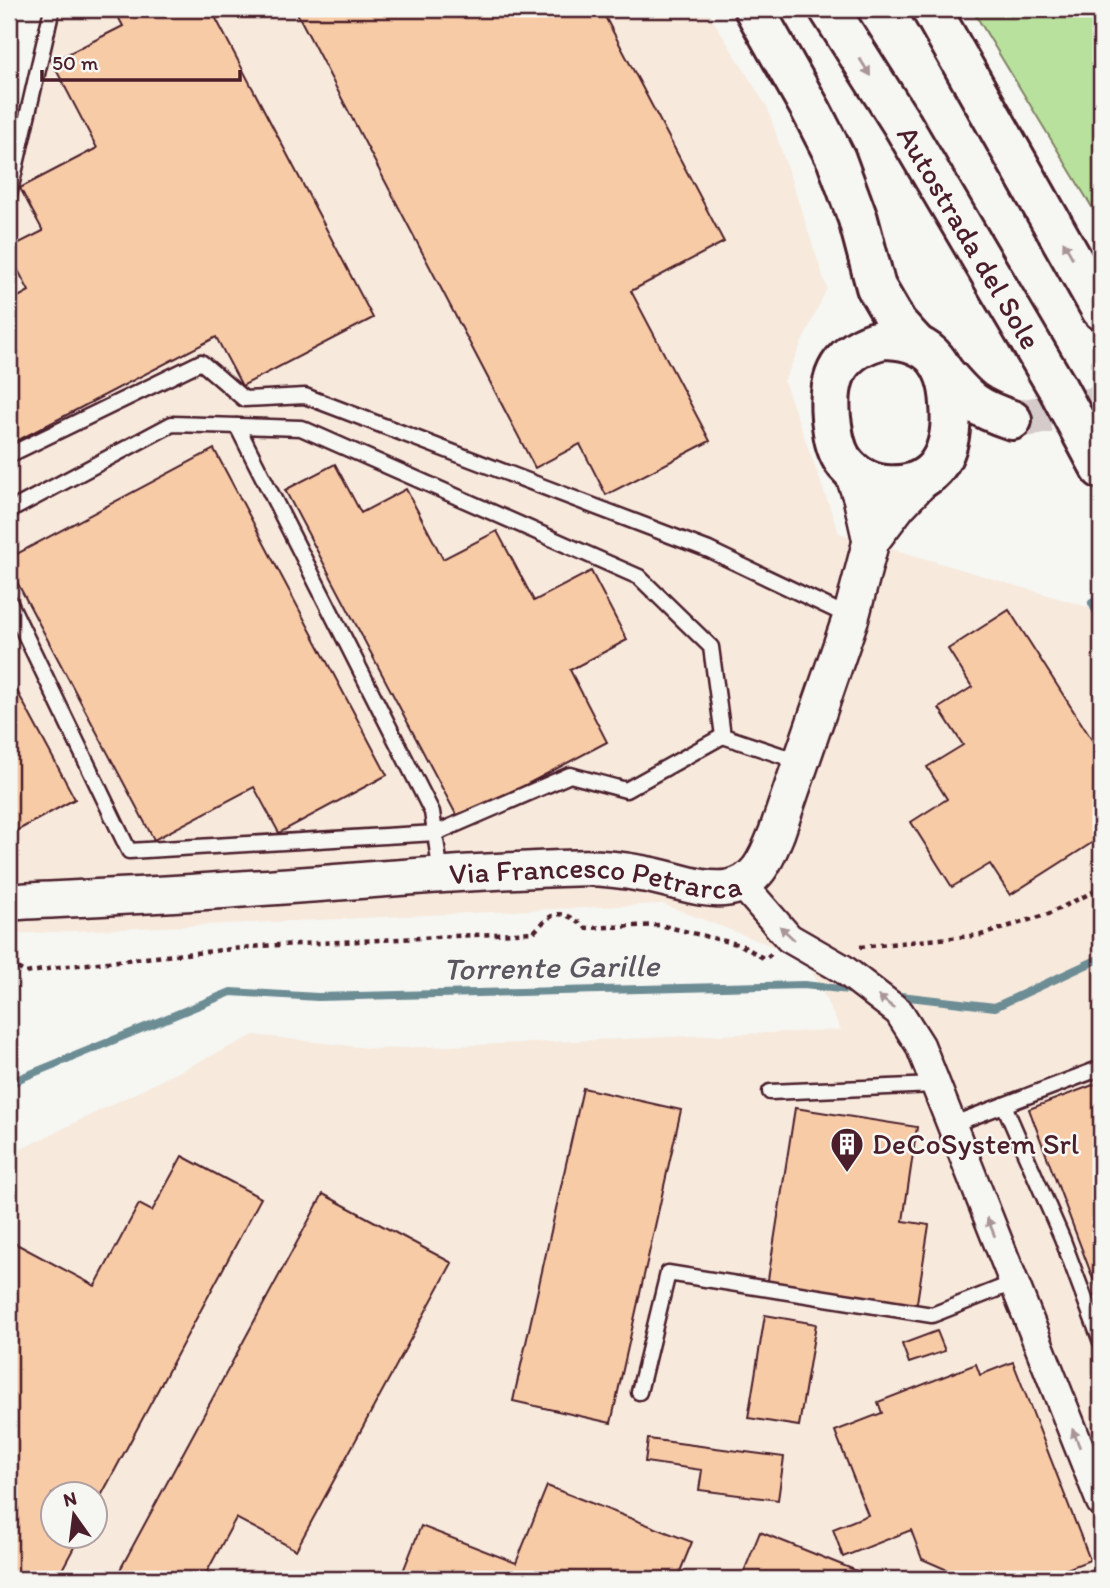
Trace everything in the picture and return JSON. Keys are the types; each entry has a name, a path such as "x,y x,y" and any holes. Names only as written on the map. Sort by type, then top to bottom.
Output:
{"main road":[{"path":"754,9 836,159 858,219 876,286 897,323 964,396 976,406 1012,420 938,461 914,482 898,486 865,480 852,471 841,458 834,440 830,400 832,382 870,313 876,286"},
{"name":"Autostrada del Sole","path":"829,9 909,136 1058,389 1101,469"},
{"path":"918,9 1023,172"},
{"path":"930,9 1101,310"},
{"path":"850,353 883,339 901,339 930,358 949,390 951,415 952,432 938,461"}],"street":[{"path":"742,884 756,875 766,859 851,617 871,541 899,504 938,461"},
{"path":"852,471 871,541"},
{"name":"Via Francesco Petrarca","path":"9,902 239,890 441,874 580,868 644,874 708,888 726,888 742,884 789,938 850,958 899,1012 919,1045 1013,1283 1096,1471 1101,1502"}],"lane":[{"path":"9,195 52,9"},
{"path":"9,455 201,362 244,399 305,396 709,550 851,617"},
{"path":"9,511 172,424 301,428 639,578 711,647 723,736"},
{"path":"237,426 432,811 441,874"},
{"path":"9,601 129,851 436,833 570,775 626,790 723,736 801,762"},
{"path":"951,1125 1101,1068"},
{"path":"770,1092 935,1084"},
{"path":"1004,1105 1062,1238 1101,1342"},
{"path":"639,1392 668,1273 932,1315 1013,1283"}],"path":[{"path":"9,27 13,9"},
{"path":"850,958 880,945 981,935 1048,914 1101,888"},
{"path":"9,963 26,972 262,946 534,932 546,918 560,913 571,916 586,928 660,925 741,945 765,959 789,938"}],"shaded area":[{"path":"44,9 706,9 767,107 827,288 784,381 839,533 1101,611 1101,1579 9,1579 9,1155 254,1035 375,1049 841,1030 806,959 663,904 9,934 9,172"}],"green space":[{"path":"972,9 1101,9 1101,222"}],"building":[{"path":"114,9 211,9 373,318 242,386 216,337 9,445 9,357 18,352 9,335 9,302 29,291 9,253 9,248 43,231 20,188 97,148 52,62 123,26"},
{"path":"295,9 601,9 724,242 631,291 710,441 606,495 580,444 535,468"},
{"path":"214,449 387,775 279,833 254,787 154,840 9,567 9,558"},
{"path":"335,464 361,513 406,489 443,559 497,531 534,601 591,571 627,640 570,670 607,742 459,820 285,490"},
{"path":"1009,610 1101,754 1101,837 1010,895 990,864 952,887 911,822 947,799 927,767 963,745 939,708 972,687 948,649"},
{"path":"9,676 75,799 9,835"},
{"path":"1101,1082 1101,1300 1029,1109"},
{"path":"583,1088 681,1110 611,1423 513,1401"},
{"name":"DeCoSystem Srl","path":"795,1108 917,1127 903,1221 929,1225 916,1309 767,1286"},
{"path":"182,1156 261,1198 108,1483 108,1480 38,1480 38,1550 73,1550 57,1579 9,1579 9,1240 95,1286 139,1204 152,1211"},
{"path":"323,1194 452,1263 296,1550 236,1518 203,1579 115,1579"},
{"path":"765,1315 816,1324 799,1426 748,1418"},
{"path":"937,1331 945,1351 909,1363 902,1344"},
{"path":"1013,1362 1090,1560 1041,1579 968,1579 922,1559 911,1530 843,1557 833,1529 868,1515 835,1431 882,1413 878,1402 976,1364 980,1375"},
{"path":"648,1439 784,1457 778,1500 699,1490 702,1470 645,1462"},
{"path":"547,1486 692,1542 677,1579 400,1579 421,1526 516,1563"},
{"path":"760,1532 877,1579 741,1579"}],"waterway":[{"path":"1101,598 1092,603 1101,621"},
{"name":"Torrente Garille","path":"892,995 995,1007 1101,958"},
{"name":"Torrente Garille","path":"9,1085 231,992 318,997 804,985 858,991"}],"tunnel":[{"path":"1012,420 1101,405"}],"place":[{"name":"DeCoSystem Srl","path":"847,1174"}]}
